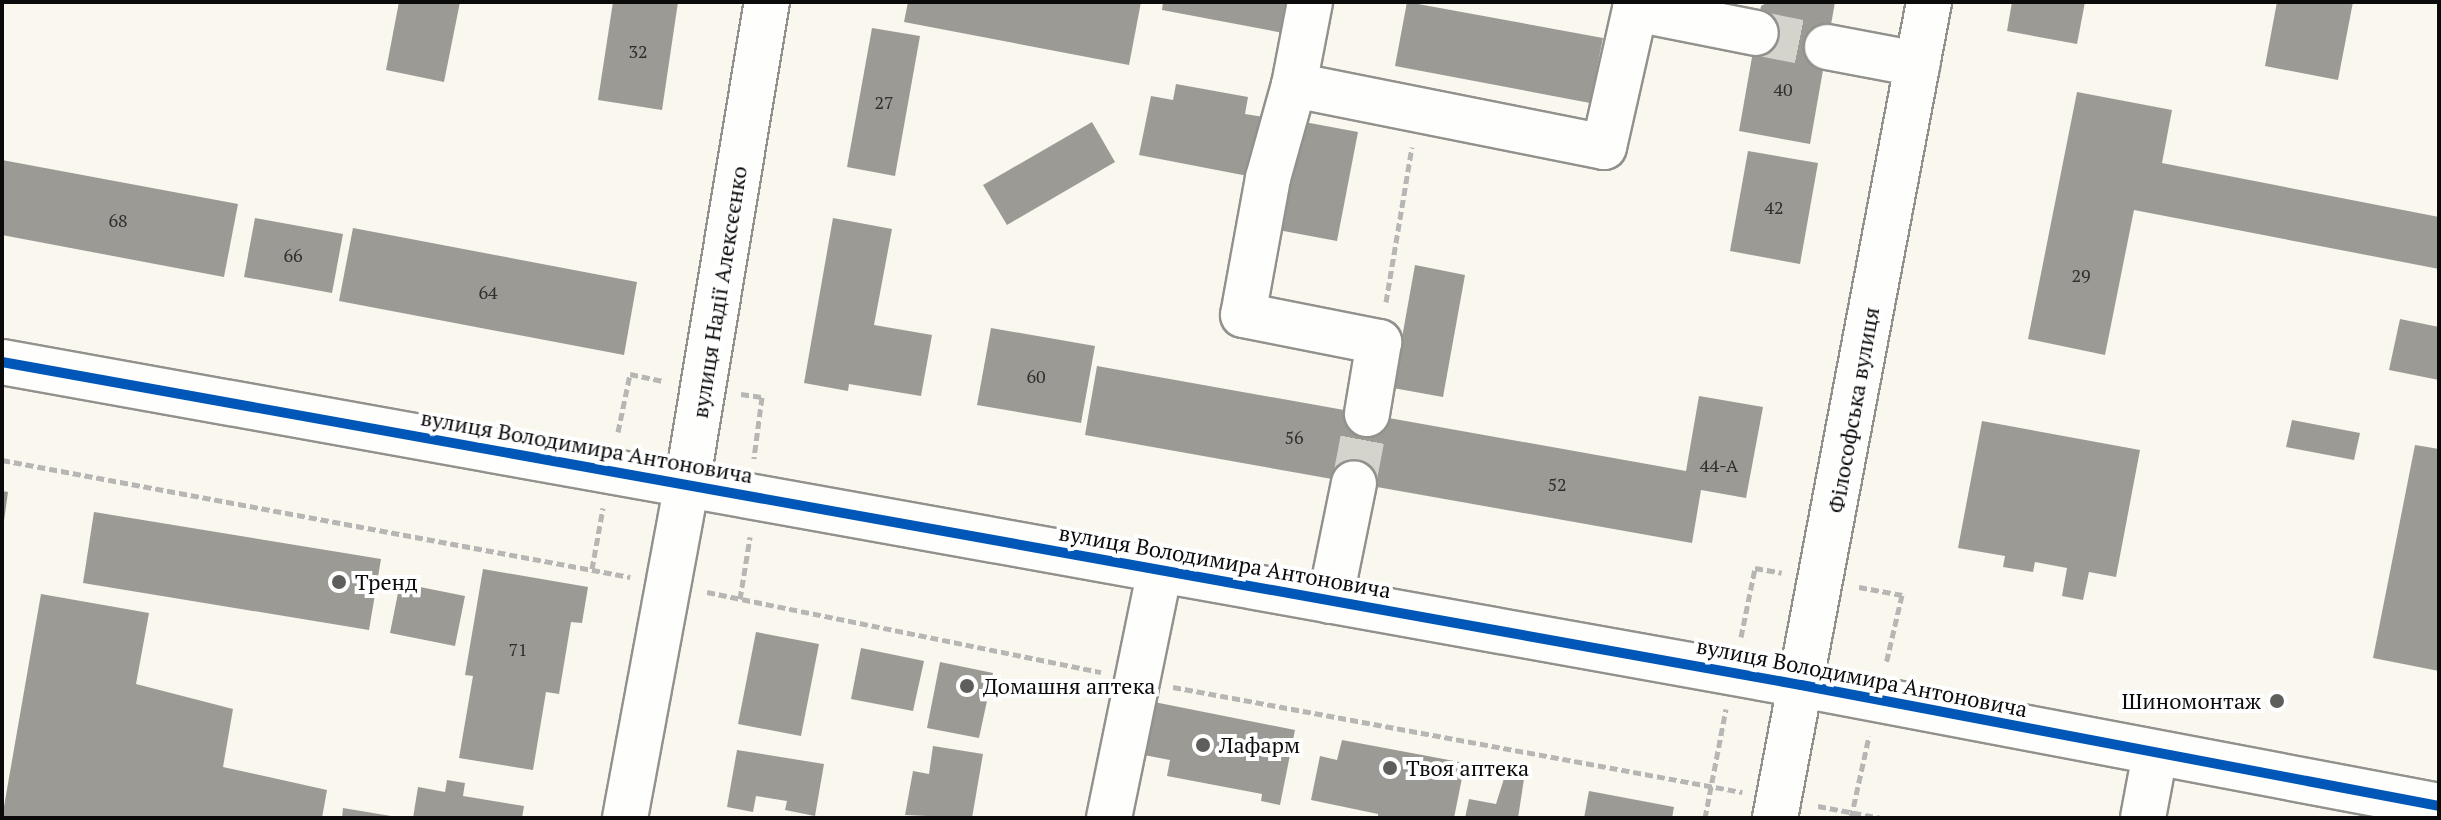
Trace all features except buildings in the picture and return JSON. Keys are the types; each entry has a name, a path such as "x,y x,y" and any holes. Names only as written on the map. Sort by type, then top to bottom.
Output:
{"street":[{"name":"вулиця Надії Алексєєнко","path":"625,818 687,484 767,2"},
{"path":"1310,2 1294,85 1268,178 1243,315 1379,342 1367,414"},
{"name":"Філософська вулиця","path":"1776,808 1929,2"},
{"path":"1294,85 1604,147 1635,9 1756,33"},
{"path":"1827,47 1917,64"},
{"name":"вулиця Володимира Антоновича","path":"2,362 1801,685 2155,754 2309,801 2439,806"},
{"path":"1330,601 1354,483"},
{"path":"1109,818 1160,570"},
{"path":"2143,818 2155,754"}],"path":[{"path":"1379,342 1418,110"},
{"path":"2,460 669,584 1138,680 1710,786 1776,808 1881,818"},
{"path":"1705,818 1710,786"}],"tunnel":[{"path":"1756,33 1827,47"},
{"path":"1354,483 1367,414"}],"cycle path":[{"path":"2,362 1801,685 2439,806"}],"place":[{"name":"Тренд","path":"339,582"},
{"name":"Домашня аптека","path":"967,686"},
{"name":"Шиномонтаж","path":"2277,701"},
{"name":"Лафарм","path":"1203,745"},
{"name":"Твоя аптека","path":"1390,768"}]}
